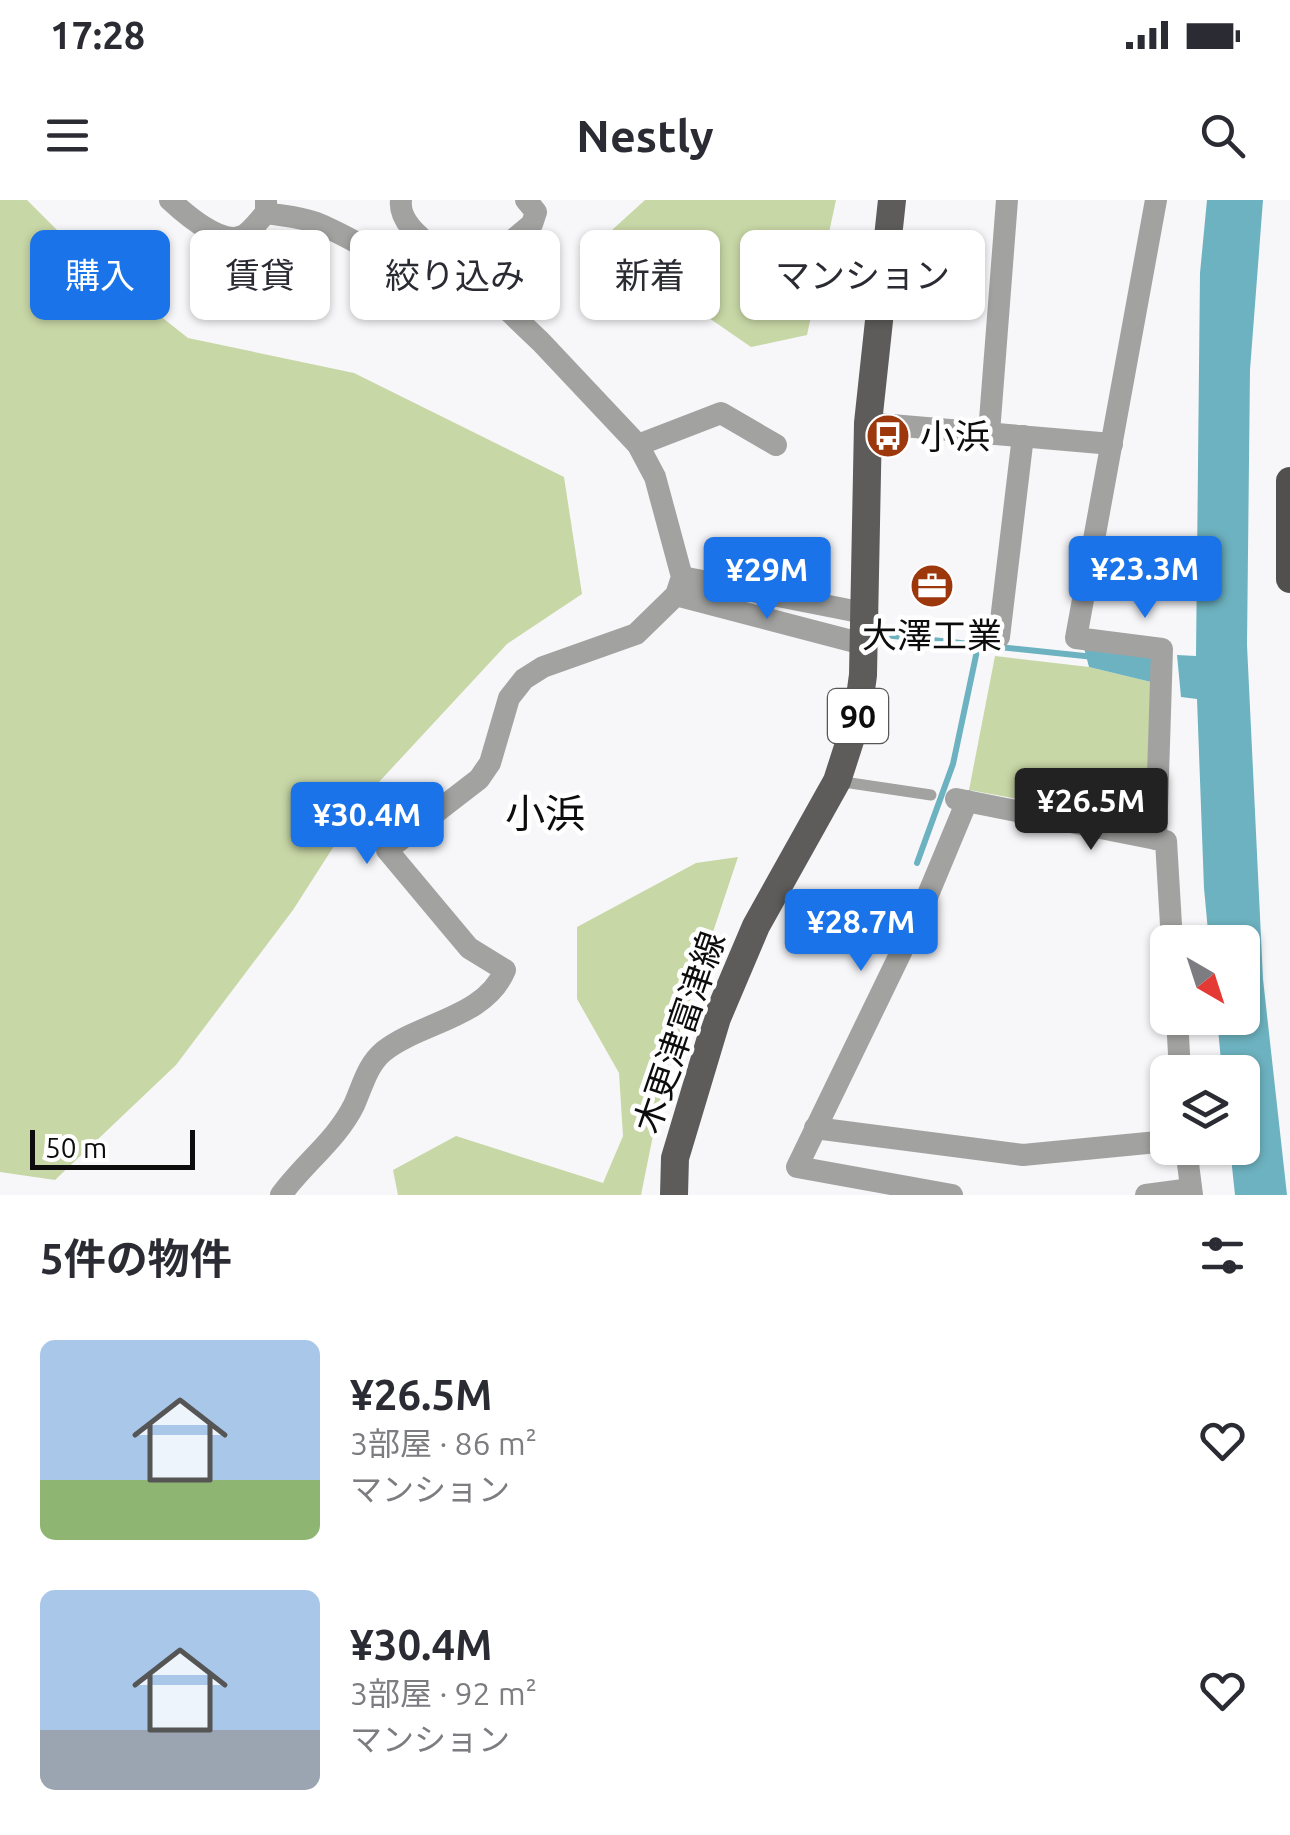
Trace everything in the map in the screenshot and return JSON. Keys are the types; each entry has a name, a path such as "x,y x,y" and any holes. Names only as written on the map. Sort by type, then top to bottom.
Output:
{"highway":[{"path":"1290,481 1290,579"}],"main road":[{"name":"木更津富津線","path":"674,1195 674,1158 717,1018 756,926 837,781 858,719 868,423 892,200"}],"street":[{"path":"170,200 194,221 237,238 244,236 266,207 316,222 350,239"},
{"path":"401,200 408,224 415,230"},
{"path":"525,230 532,224 536,212 526,200"},
{"path":"989,433 1007,200"},
{"path":"1156,200 1076,638 1162,650 1156,839"},
{"path":"517,320 638,445 654,477 678,586"},
{"path":"638,445 720,413 776,445"},
{"path":"868,423 1112,444"},
{"path":"999,637 1024,436"},
{"path":"678,586 864,613"},
{"path":"678,586 863,644"},
{"path":"281,1195 292,1178 337,1134 380,1054 486,996 500,982 505,970 469,948 387,850 479,779 490,764 509,698 524,679 543,667 636,634 678,586"},
{"path":"952,1195 796,1167 922,909 961,800 1166,841 1171,925"},
{"path":"815,1128 1023,1155 1150,1142"},
{"path":"1146,1195 1192,1192 1188,1165"}],"lane":[{"path":"837,781 931,795"}],"green space":[{"path":"0,200 27,200 57,230 30,230 30,320 165,320 188,338 354,373 564,477 582,594 507,644 366,796 293,910 176,1065 55,1180 0,1172"},
{"path":"645,200 836,200 830,230 740,230 740,320 810,320 807,335 751,347 712,320 720,320 720,230 612,230"},
{"path":"995,656 1089,667 1151,682 1148,823 969,790"},
{"path":"738,857 665,1076 641,1195 398,1195 393,1170 456,1136 603,1183 623,1136 619,1073 577,999 577,927 696,863"}],"water":[{"path":"1207,200 1263,200 1250,370 1247,645 1263,979 1287,1195 1235,1195 1232,1165 1260,1165 1260,1055 1220,1055 1219,1035 1260,1035 1260,925 1207,925 1197,699 1181,697 1177,655 1196,656 1200,273"},
{"path":"1084,648 1154,657 1151,682 1089,667"}],"waterway":[{"path":"884,635 1094,657"},
{"path":"917,863 953,764 978,646"}],"place":[{"name":"小浜","path":"888,436"},
{"name":"大澤工業","path":"932,586"}],"district":[{"name":"小浜","path":"545,813"}]}
